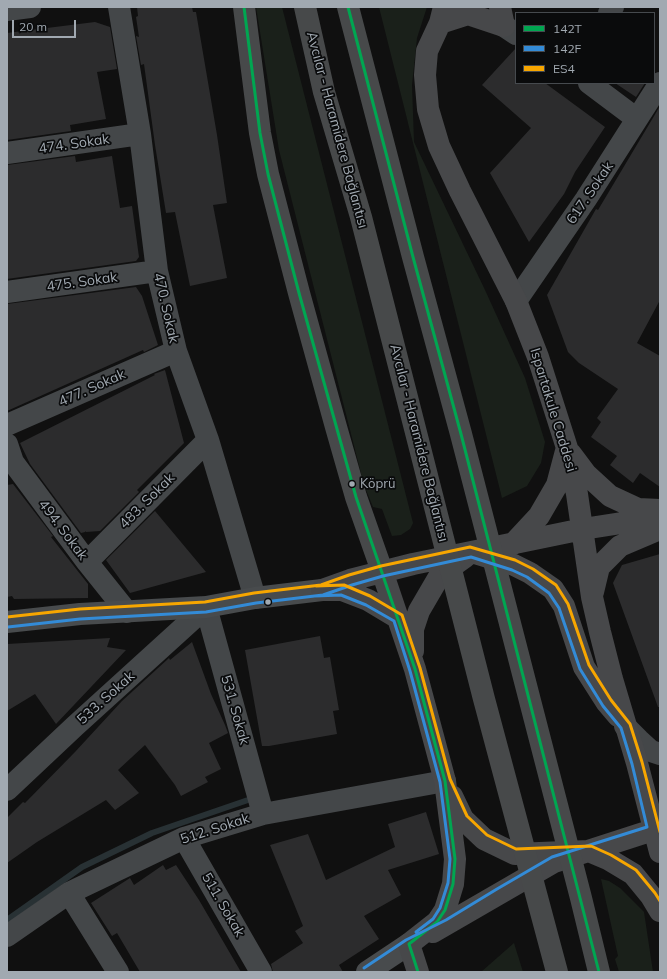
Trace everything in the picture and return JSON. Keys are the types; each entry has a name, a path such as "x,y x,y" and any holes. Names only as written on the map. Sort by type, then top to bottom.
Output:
{"highway":[{"path":"244,7 260,133 268,174 299,294 356,497 382,571"},
{"name":"Avcılar - Haramidere Bağlantısı","path":"305,7 324,92 361,217 484,699 557,972"},
{"path":"348,7 461,434 599,972"},
{"path":"359,7 359,50"}],"main road":[{"path":"442,15 470,10 507,22"},
{"name":"Ispartakule Caddesi","path":"442,15 427,51 425,75 428,109 442,152 463,198 516,301 538,358 567,448 577,494 592,597 612,679 657,829 660,852"},
{"path":"567,448 586,474 610,496 638,509 660,510"},
{"path":"513,544 539,516 557,485 567,448"},
{"path":"322,590 382,571 582,529 660,516"},
{"path":"592,597 600,567 620,546 660,529"},
{"path":"415,670 412,649 413,629 419,611 440,575 471,552"},
{"path":"471,552 514,565 530,573 553,589 564,606 584,667 607,703 626,726"},
{"path":"367,972 409,944 437,922 445,910 453,884 455,859 445,780 415,670 382,571"},
{"path":"7,622 80,614 206,607 255,598 322,590 342,590 368,600 398,618"},
{"path":"445,780 463,819 484,839 515,854 589,851 608,859 633,874 652,896 660,910"},
{"path":"409,944 448,924 554,862 657,829"},
{"path":"409,944 418,972"}],"street":[{"path":"7,10 30,7"},
{"name":"470. Sokak","path":"119,7 140,134 157,271 176,350 208,440 255,598"},
{"name":"617. Sokak","path":"516,301 586,199 660,83"},
{"path":"590,84 637,120"},
{"name":"474. Sokak","path":"7,153 140,134"},
{"name":"475. Sokak","path":"7,292 157,271"},
{"name":"477. Sokak","path":"7,424 176,350"},
{"name":"483. Sokak","path":"87,562 208,440"},
{"name":"494. Sokak","path":"9,457 87,562 127,612"},
{"name":"533. Sokak","path":"9,783 206,607"},
{"name":"531. Sokak","path":"206,607 263,814"},
{"path":"626,726 651,751 660,754"},
{"name":"512. Sokak","path":"7,936 69,893 184,838 263,814 445,780"},
{"name":"511. Sokak","path":"184,838 261,972"},
{"path":"69,893 118,972"}],"shaded area":[{"path":"256,7 282,7 413,523 410,529 401,535 392,536 382,509 373,507 364,485 279,150"},
{"path":"379,7 427,7 417,38 412,85 414,142 485,290 525,378 545,442 541,463 527,486 502,498"},
{"path":"601,879 609,881 620,888 644,912 653,972 619,972 615,959 618,956"},
{"path":"514,943 523,972 481,972"}],"building":[{"path":"137,7 192,7 193,12 196,12 227,203 213,205 227,278 190,286 175,212 166,213 144,64 141,65 136,36 139,37 136,17 138,16"},
{"path":"95,22 110,27 117,69 97,72 106,119 70,125 71,131 7,140 7,33"},
{"path":"515,49 515,84 546,84 605,127 575,172 564,194 529,242 490,173 531,128 482,85"},
{"path":"616,84 644,84 636,97"},
{"path":"660,106 660,300 637,343 660,356 660,487 640,473 633,483 610,465 617,456 591,437 601,422 597,418 618,389 579,363 568,352 547,295 596,209 598,210"},
{"path":"75,156 76,162 112,156 120,208 132,206 139,257 136,261 7,279 7,165"},
{"path":"136,287 142,296 158,345 144,352 143,350 7,411 7,304"},
{"path":"165,370 184,443 137,490 139,492 100,531 85,531 81,533 30,464 20,443 155,375 154,374"},
{"path":"13,484 53,536 51,537 88,584 88,598 14,599 12,596 7,597 7,485"},
{"path":"155,511 206,572 130,593 106,560"},
{"path":"660,554 660,707 658,707 613,583 622,565"},
{"path":"320,636 324,658 330,657 339,710 333,711 337,734 262,746 245,650"},
{"path":"110,638 107,647 126,650 56,724 35,694 7,711 7,644"},
{"path":"192,642 211,694 228,733 209,743 221,769 205,777 208,782 181,796 175,785 145,745 118,770 139,793 115,810 106,800 37,842 7,863 7,818 23,802 25,803 122,701 169,658 170,660"},
{"path":"426,812 439,854 388,870 401,895 364,916 379,939 339,965 343,972 273,972 271,964 303,943 295,931 303,926 270,845 308,834 326,880 395,847 388,824"},
{"path":"163,865 166,870 176,865 199,900 241,972 140,972 117,933 112,936 91,903 130,878 134,885"}],"waterway":[{"path":"7,920 82,867 152,833 248,800"}],"transit line":[{"name":"142T","path":"244,7 260,133 268,174 299,293 356,497 415,669 445,781 455,859 453,884 445,910 437,922 409,944 418,972"},
{"name":"142T","path":"348,7 461,434 599,972"},
{"name":"ES4","path":"7,617 80,609 205,602 254,593 321,585 381,566 470,547 515,560 533,569 556,585 568,604 589,665 611,700 630,724 642,762 660,832"},
{"name":"142F","path":"8,627 80,619 206,612 256,603 323,595 383,576 471,557 512,570 527,577 549,593 559,608 580,669 603,706 621,728 632,764 647,827 552,857 446,920 406,940 364,968"},
{"name":"ES4","path":"316,586 344,585 370,596 402,615 420,668 450,779 467,816 487,835 516,849 591,846 611,855 636,870 660,901"},
{"name":"142F","path":"315,596 341,595 366,605 394,621 410,671 440,782 450,859 448,883 440,908 433,919 416,932"}],"place":[{"name":"Köprü","path":"352,484"}]}
